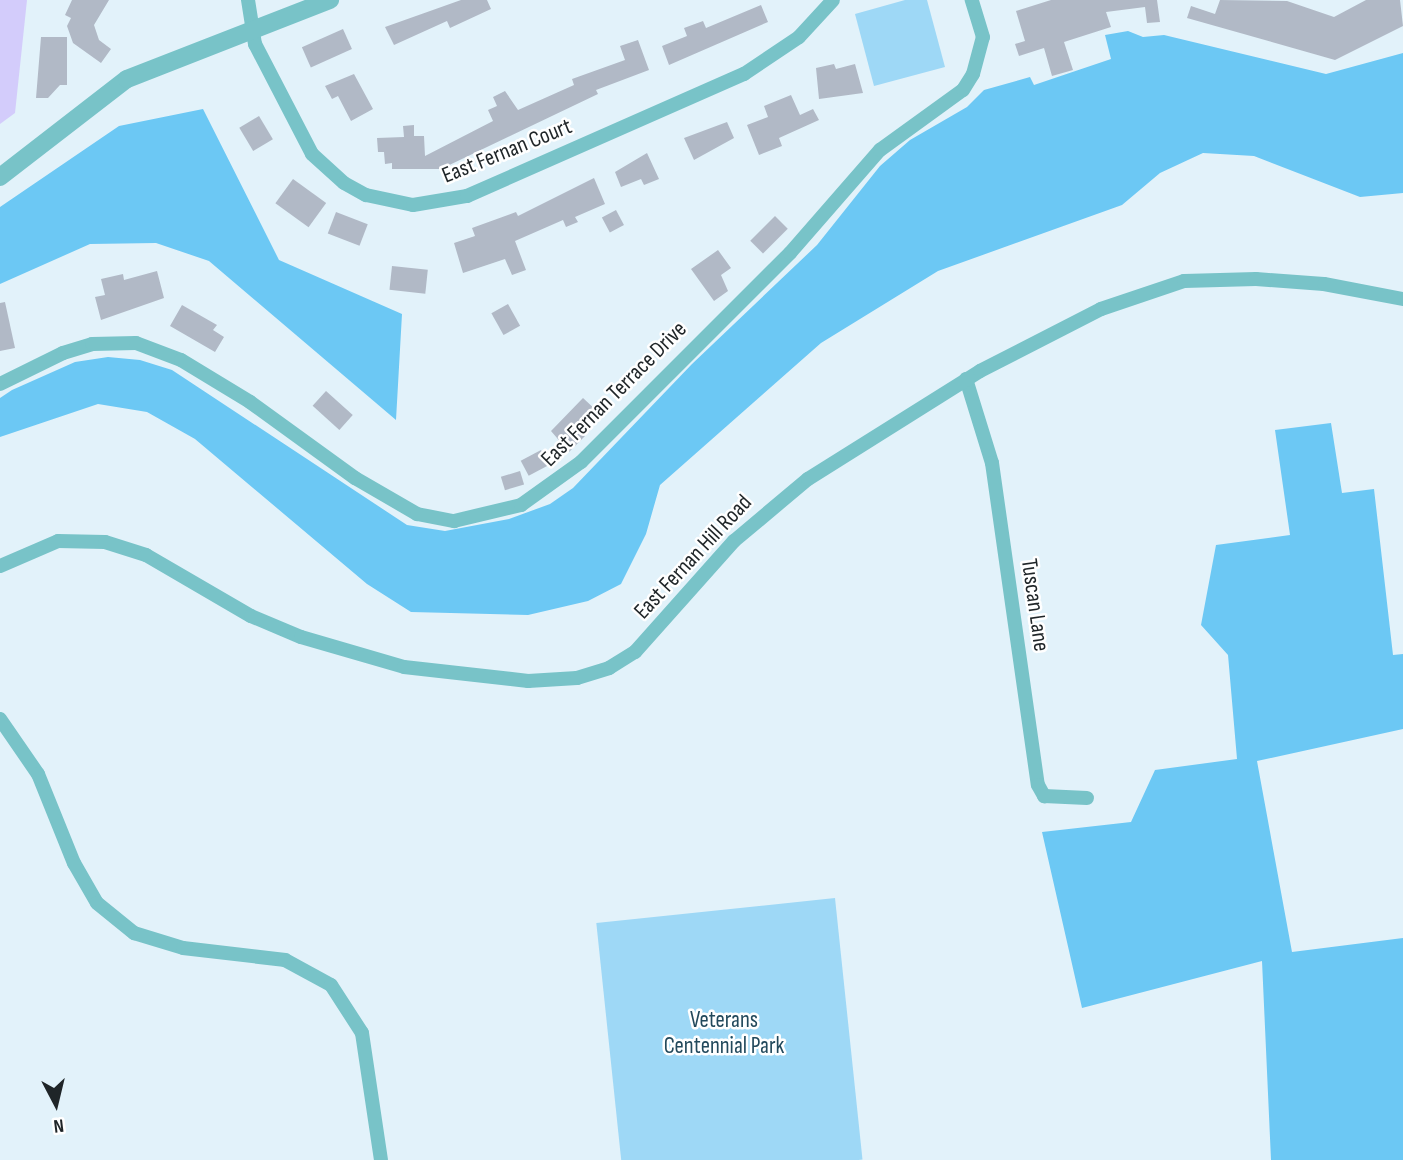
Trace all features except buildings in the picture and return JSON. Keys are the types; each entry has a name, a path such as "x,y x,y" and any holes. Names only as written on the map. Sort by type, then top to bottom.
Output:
{"street":[{"path":"248,0 250,30"},
{"path":"0,177 127,79 330,0"},
{"name":"East Fernan Court","path":"250,30 296,131 324,167 366,195 422,205 467,196 744,74 799,37 833,0"},
{"name":"East Fernan Terrace Drive","path":"0,384 63,353 92,344 136,342 181,360 250,402 355,478 418,514 454,522 521,505 539,497 582,462 790,254 880,150 963,89 974,74 984,37 972,0"},
{"name":"East Fernan Hill Road","path":"0,566 58,541 105,542 146,555 251,616 302,637 404,667 528,681 577,678 609,668 635,652 769,508 966,379 1101,309 1184,281 1270,280 1403,299"},
{"name":"Tuscan Lane","path":"966,379 992,463 1038,785 1044,796 1087,798"},
{"path":"0,719 38,774 74,863 97,903 134,933 183,948 285,960 331,985 362,1033 381,1160"}],"green space":[{"path":"905,0 927,0 945,67 874,86 855,14"},
{"name":"Veterans Centennial Park","path":"835,898 862,1160 621,1160 596,923"}],"shaded area":[{"path":"0,0 27,0 15,113 0,124"},
{"path":"1128,31 1143,37 1164,35 1326,74 1403,53 1403,193 1360,197 1254,156 1203,153 1160,173 1122,205 938,271 821,343 660,485 646,534 621,584 588,601 528,615 411,612 367,584 195,439 147,412 98,404 0,437 0,398 12,390 75,362 108,357 140,360 172,370 407,525 445,531 509,519 550,504 573,488 692,364 817,245 880,166 910,140 967,107 984,90 1030,77 1034,85 1111,59 1105,35"},
{"path":"203,109 279,260 402,314 396,420 209,261 156,243 90,244 0,284 0,207 119,126"},
{"path":"1331,423 1342,493 1374,489 1393,655 1403,654 1403,729 1257,761 1292,952 1403,938 1403,1160 1271,1160 1262,961 1082,1008 1042,832 1131,822 1155,770 1237,759 1228,655 1201,625 1216,545 1290,535 1275,430"}]}
